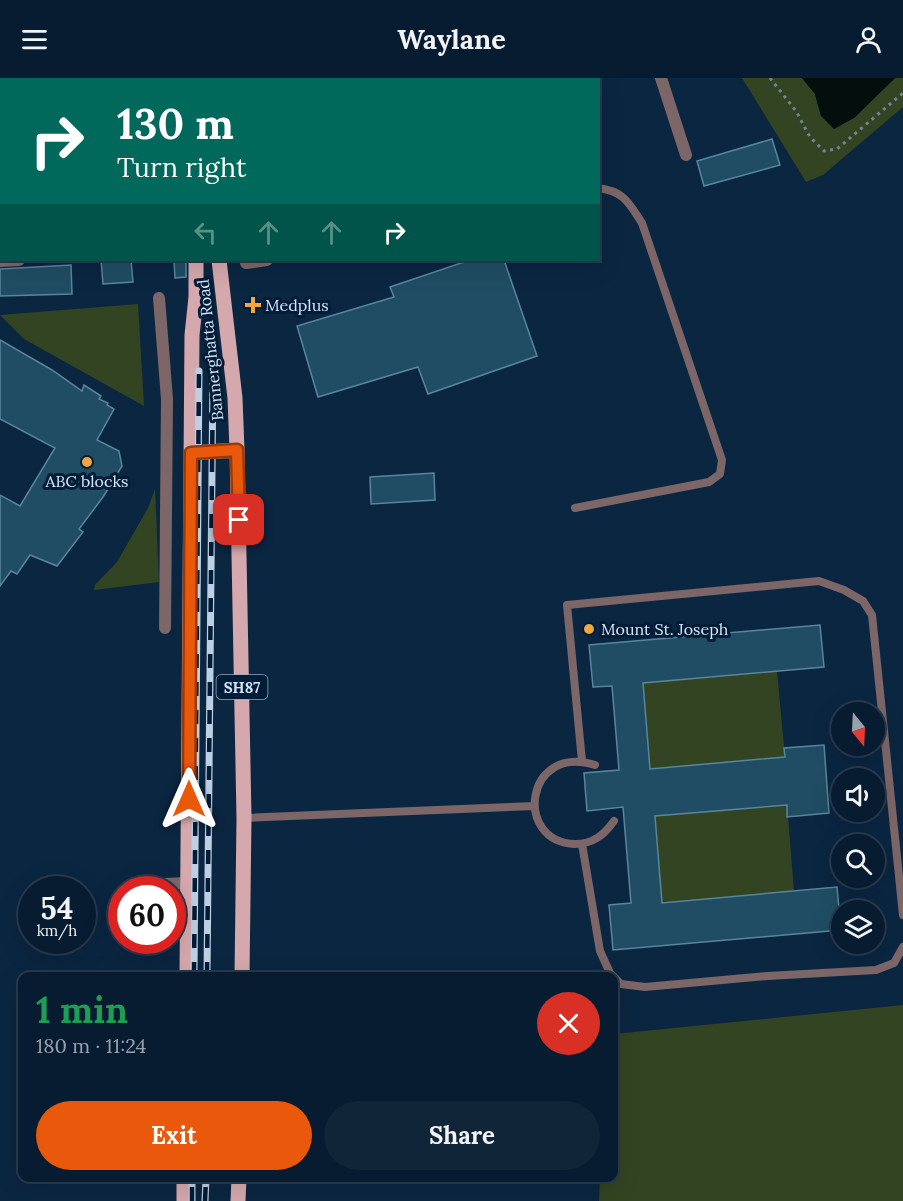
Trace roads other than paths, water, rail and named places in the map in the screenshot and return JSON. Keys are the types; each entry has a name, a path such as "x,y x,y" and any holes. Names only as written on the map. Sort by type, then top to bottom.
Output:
{"main road":[{"name":"Bannerghatta Road","path":"188,972 191,400 196,261"},
{"name":"Bannerghatta Road","path":"219,261 235,398 237,450 244,819 242,972"},
{"path":"191,453 237,450"},
{"path":"184,1182 184,1201"},
{"path":"238,1201 239,1182"}],"street":[{"path":"661,78 686,155"},
{"path":"246,263 260,261"},
{"path":"159,298 167,399 165,628"}],"lane":[{"path":"575,508 709,482 720,474 722,460 642,223 624,196 612,190 600,188"},
{"path":"582,761 567,605 819,581 844,590 864,601 872,615 903,915"},
{"path":"595,765 582,761 569,761 547,772 539,782 535,794 534,806 537,819 545,831 569,844 582,844 595,840 606,832 614,821"},
{"path":"244,819 534,806"},
{"path":"582,844 600,951 610,972"},
{"path":"618,981 621,984 645,987 768,976 876,970 894,963 903,947"}],"railway":[{"path":"207,972 213,370"},
{"path":"194,972 199,371"},
{"path":"192,1182 192,1201"},
{"path":"205,1201 206,1182"}],"place":[{"name":"Medplus","path":"253,305"},
{"name":"ABC blocks","path":"87,462"},
{"name":"Mount St. Joseph","path":"589,629"}]}
